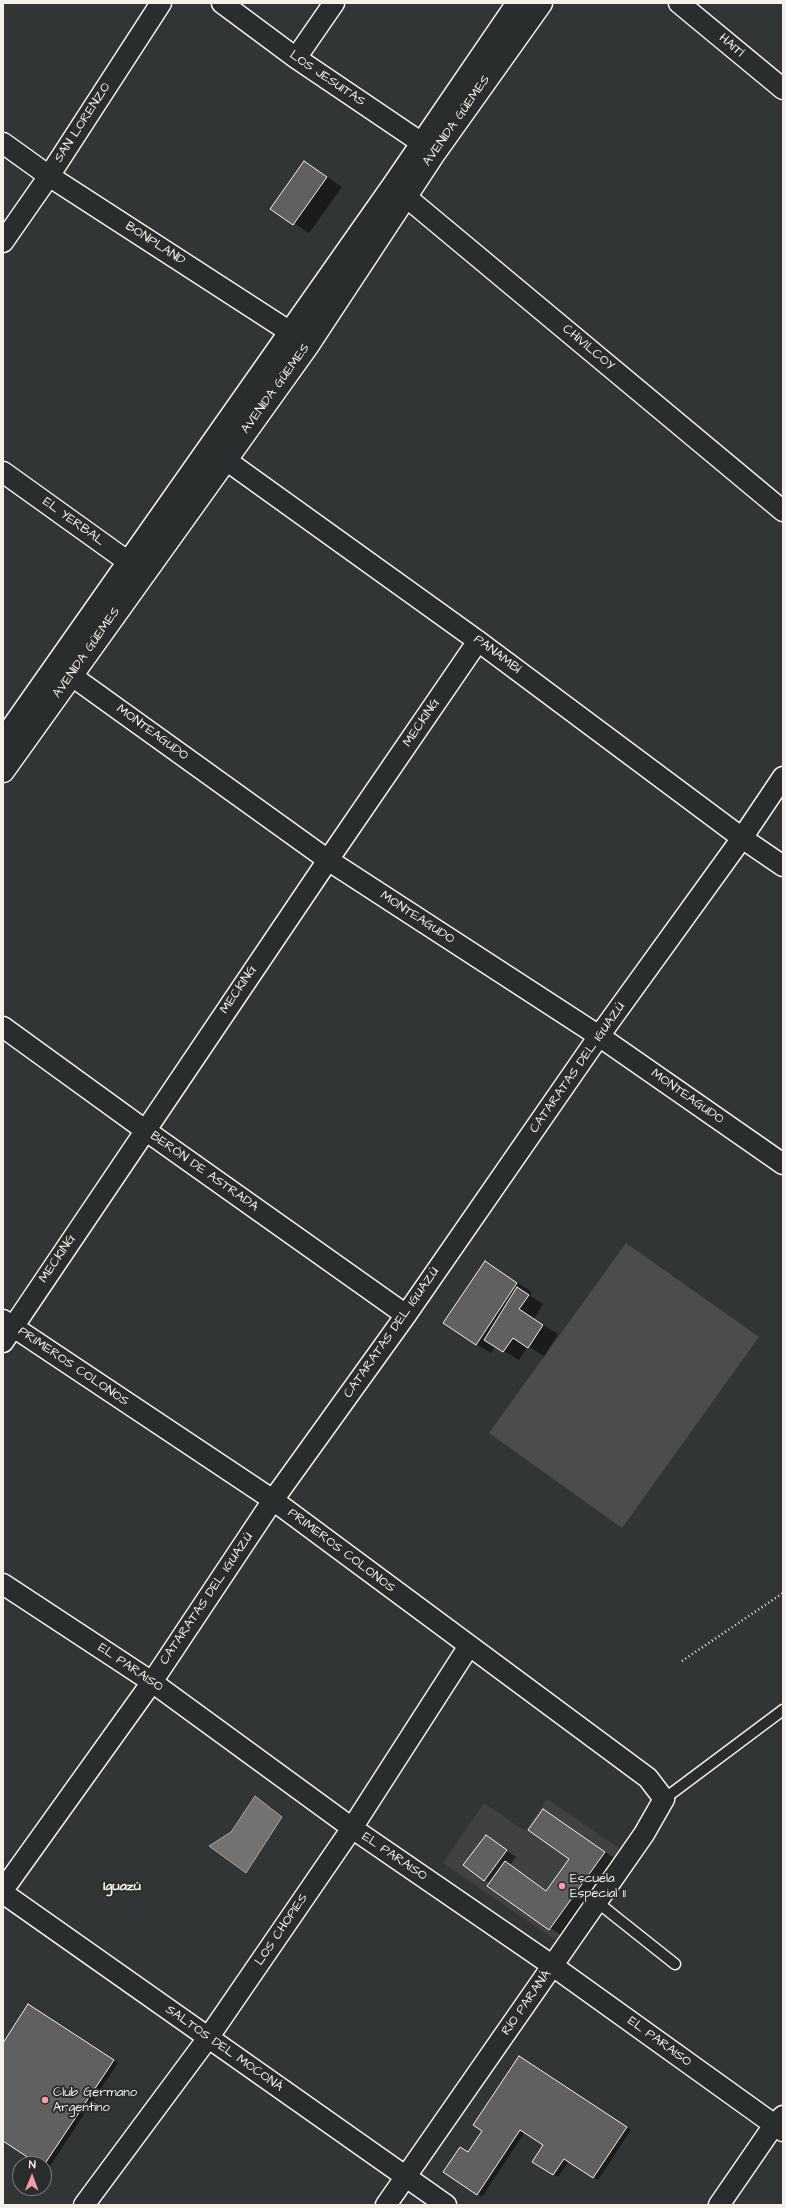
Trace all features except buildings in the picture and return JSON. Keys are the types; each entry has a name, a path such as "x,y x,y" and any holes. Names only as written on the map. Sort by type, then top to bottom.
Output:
{"main road":[{"name":"AVENIDA GÜEMES","path":"217,454 308,345 399,191 518,3"},
{"name":"AVENIDA GÜEMES","path":"428,147 541,3"},
{"name":"AVENIDA GÜEMES","path":"3,771 64,670 217,454 291,332 399,191"},
{"name":"AVENIDA GÜEMES","path":"3,741 64,670"}],"street":[{"name":"SAN LORENZO","path":"3,242 49,176 161,3"},
{"name":"LOS JESUITAS","path":"222,3 296,58 428,147"},
{"path":"296,58 334,3"},
{"name":"HAITÍ","path":"680,3 783,89"},
{"name":"BONPLAND","path":"3,143 49,176 291,332 308,345"},
{"name":"CHIVILCOY","path":"399,191 783,511"},
{"name":"PANAMBÍ","path":"217,454 478,641 742,838 783,866"},
{"name":"EL YERBAL","path":"3,472 136,568"},
{"name":"MECKING","path":"6,1330 145,1130 478,641"},
{"name":"MONTEAGUDO","path":"64,670 328,860 599,1036 783,1164"},
{"name":"CATARATAS DEL IGUAZÚ","path":"3,1890 152,1682 273,1500 406,1315 599,1036 742,838 783,777"},
{"name":"BERÓN DE ASTRADA","path":"3,1027 145,1130 406,1315"},
{"name":"PRIMEROS COLONOS","path":"6,1330 273,1500 648,1778 664,1799"},
{"name":"EL PARAISO","path":"3,1584 152,1682 352,1828 780,2124"},
{"name":"LOS CHOPIES","path":"84,2205 208,2038 352,1828 469,1646"},
{"name":"RÍO PARANÁ","path":"386,2205 644,1834 664,1799"},
{"name":"SALTOS DEL MOCONÁ","path":"3,1893 446,2205"},
{"path":"719,2205 780,2124"}],"lane":[{"path":"664,1799 783,1710"},
{"path":"597,1902 675,1964"}],"path":[{"path":"682,1661 783,1593"}],"shaded area":[{"path":"626,1243 759,1337 622,1528 489,1433"},
{"path":"255,1796 282,1817 246,1873 209,1846 231,1832"},
{"path":"547,1799 619,1848 555,1940 443,1863 484,1803 525,1831"}],"place":[{"name":"Escuela Especial 11","path":"562,1886"},
{"name":"Club Germano Argentino","path":"45,2100"}],"district":[{"name":"Iguazú","path":"122,1887"}]}
